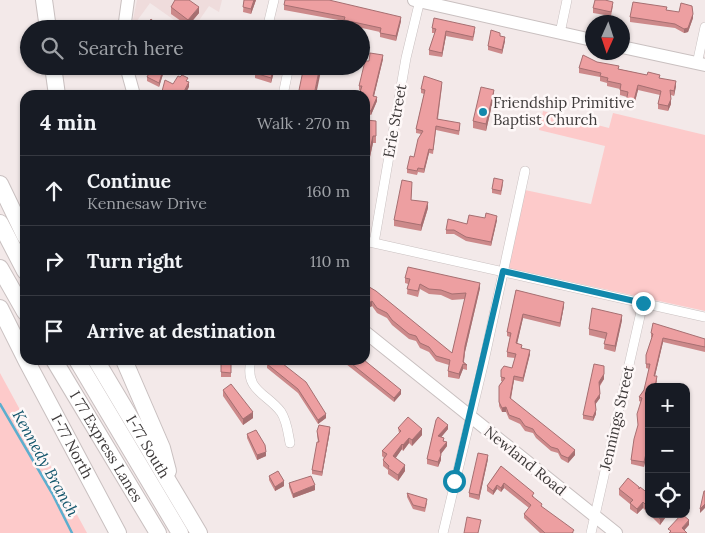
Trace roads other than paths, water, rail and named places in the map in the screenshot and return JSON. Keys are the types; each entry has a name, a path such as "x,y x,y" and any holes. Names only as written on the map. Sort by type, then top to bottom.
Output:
{"highway":[{"path":"44,0 47,20"},
{"path":"54,75 56,90"},
{"path":"0,184 20,226"},
{"path":"0,223 20,261"},
{"path":"0,268 20,303"},
{"name":"I-77 North","path":"0,308 20,347"},
{"path":"0,318 20,349"},
{"name":"I-77 North","path":"29,365 118,533"},
{"name":"I 77 Express Lanes","path":"57,365 158,533"},
{"name":"I 77 Express Lanes","path":"80,365 180,533"},
{"name":"I-77 South","path":"99,365 199,533"},
{"path":"126,365 162,448 173,490"}],"street":[{"path":"125,20 128,0"},
{"path":"269,20 274,0"},
{"path":"418,0 585,38"},
{"name":"Erie Street","path":"370,242 418,0"},
{"path":"560,33 567,0"},
{"path":"630,49 701,65 705,27"},
{"path":"128,75 133,90"},
{"path":"284,90 287,75"},
{"path":"443,533 525,171"},
{"path":"370,242 705,317"},
{"name":"Jennings Street","path":"591,533 643,303"},
{"name":"Newland Road","path":"370,336 616,533"},
{"path":"250,365 253,383 258,392 281,412 285,420 290,443"}],"waterway":[{"name":"Kennedy Branch","path":"0,404 52,493 72,533"}],"place":[{"name":"Friendship Primitive Baptist Church","path":"483,112"}]}
